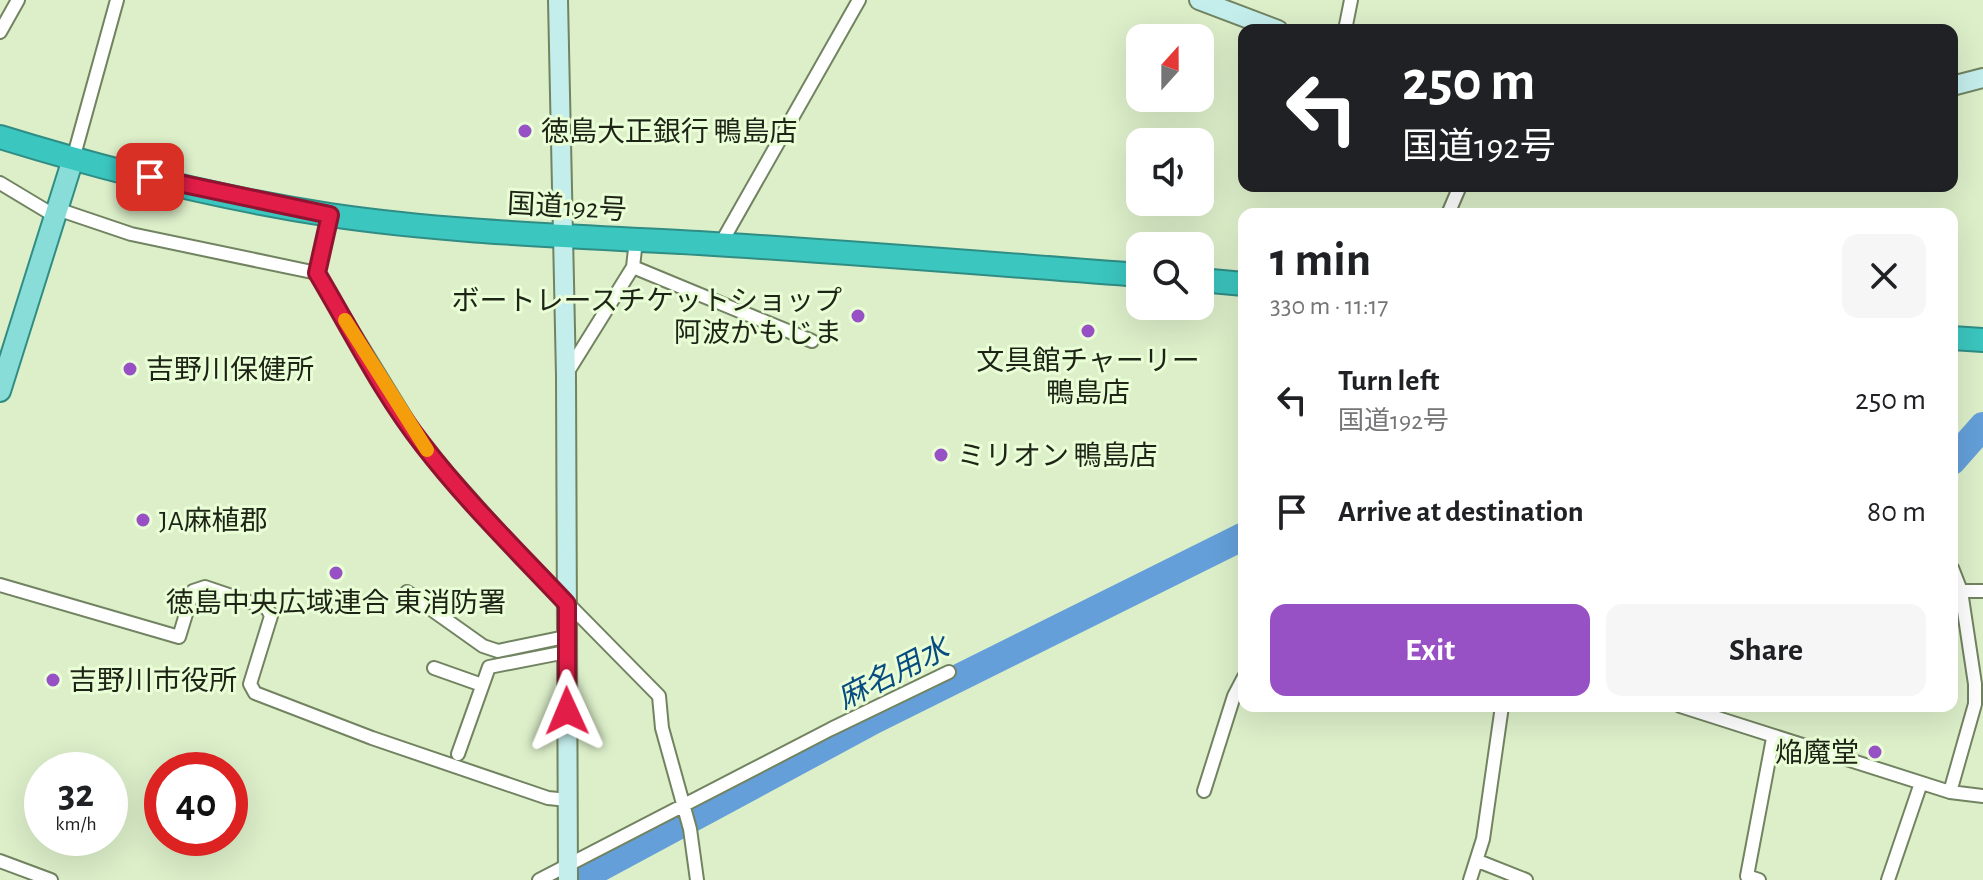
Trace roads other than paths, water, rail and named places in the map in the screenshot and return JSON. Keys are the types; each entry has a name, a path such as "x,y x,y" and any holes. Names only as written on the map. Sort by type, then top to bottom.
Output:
{"highway":[{"name":"国道192号","path":"0,137 73,159 330,215 562,238 720,245 1126,274"},
{"path":"1214,281 1238,283"},
{"path":"1958,338 1983,340"}],"main road":[{"path":"0,391 73,159"}],"street":[{"path":"0,32 18,0"},
{"path":"73,159 117,0"},
{"path":"558,0 566,376 568,874"},
{"path":"720,245 859,0"},
{"path":"1199,0 1262,24"},
{"path":"1346,24 1351,0"},
{"path":"1958,84 1983,78"},
{"path":"0,183 56,212 131,234 317,273"},
{"path":"330,215 317,273 422,444 484,516 659,696 662,728 690,829 697,880"},
{"path":"566,376 633,267 636,240"},
{"path":"633,267 812,341"},
{"path":"1950,792 1975,704 1975,684 1958,583"},
{"path":"0,585 179,637 193,591 205,587 267,608 271,616 250,684 255,693 372,738 548,798 568,800"},
{"path":"1961,591 1983,591"},
{"path":"407,592 483,646 498,651 566,645"},
{"path":"458,754 489,667 566,645"},
{"path":"434,668 482,685"},
{"path":"539,880 568,874 684,808 949,672"},
{"path":"1204,791 1238,688"},
{"path":"1470,880 1478,861 1501,712"},
{"path":"1697,712 1950,792 1983,796"},
{"path":"1759,880 1747,876 1773,738"},
{"path":"1888,880 1921,783"},
{"path":"0,861 51,880"},
{"path":"1478,861 1526,880"}],"waterway":[{"name":"麻名用水","path":"1958,454 1983,426"},
{"name":"麻名用水","path":"577,880 874,720 1238,539"}],"place":[{"name":"徳島大正銀行 鴨島店","path":"525,131"},
{"name":"ボートレースチケットショップ 阿波かもじま","path":"858,316"},
{"name":"文具館チャーリー 鴨島店","path":"1088,331"},
{"name":"吉野川保健所","path":"130,369"},
{"name":"ミリオン 鴨島店","path":"941,455"},
{"name":"JA麻植郡","path":"143,520"},
{"name":"徳島中央広域連合 東消防署","path":"336,573"},
{"name":"吉野川市役所","path":"53,680"},
{"name":"焔魔堂","path":"1875,752"}]}
